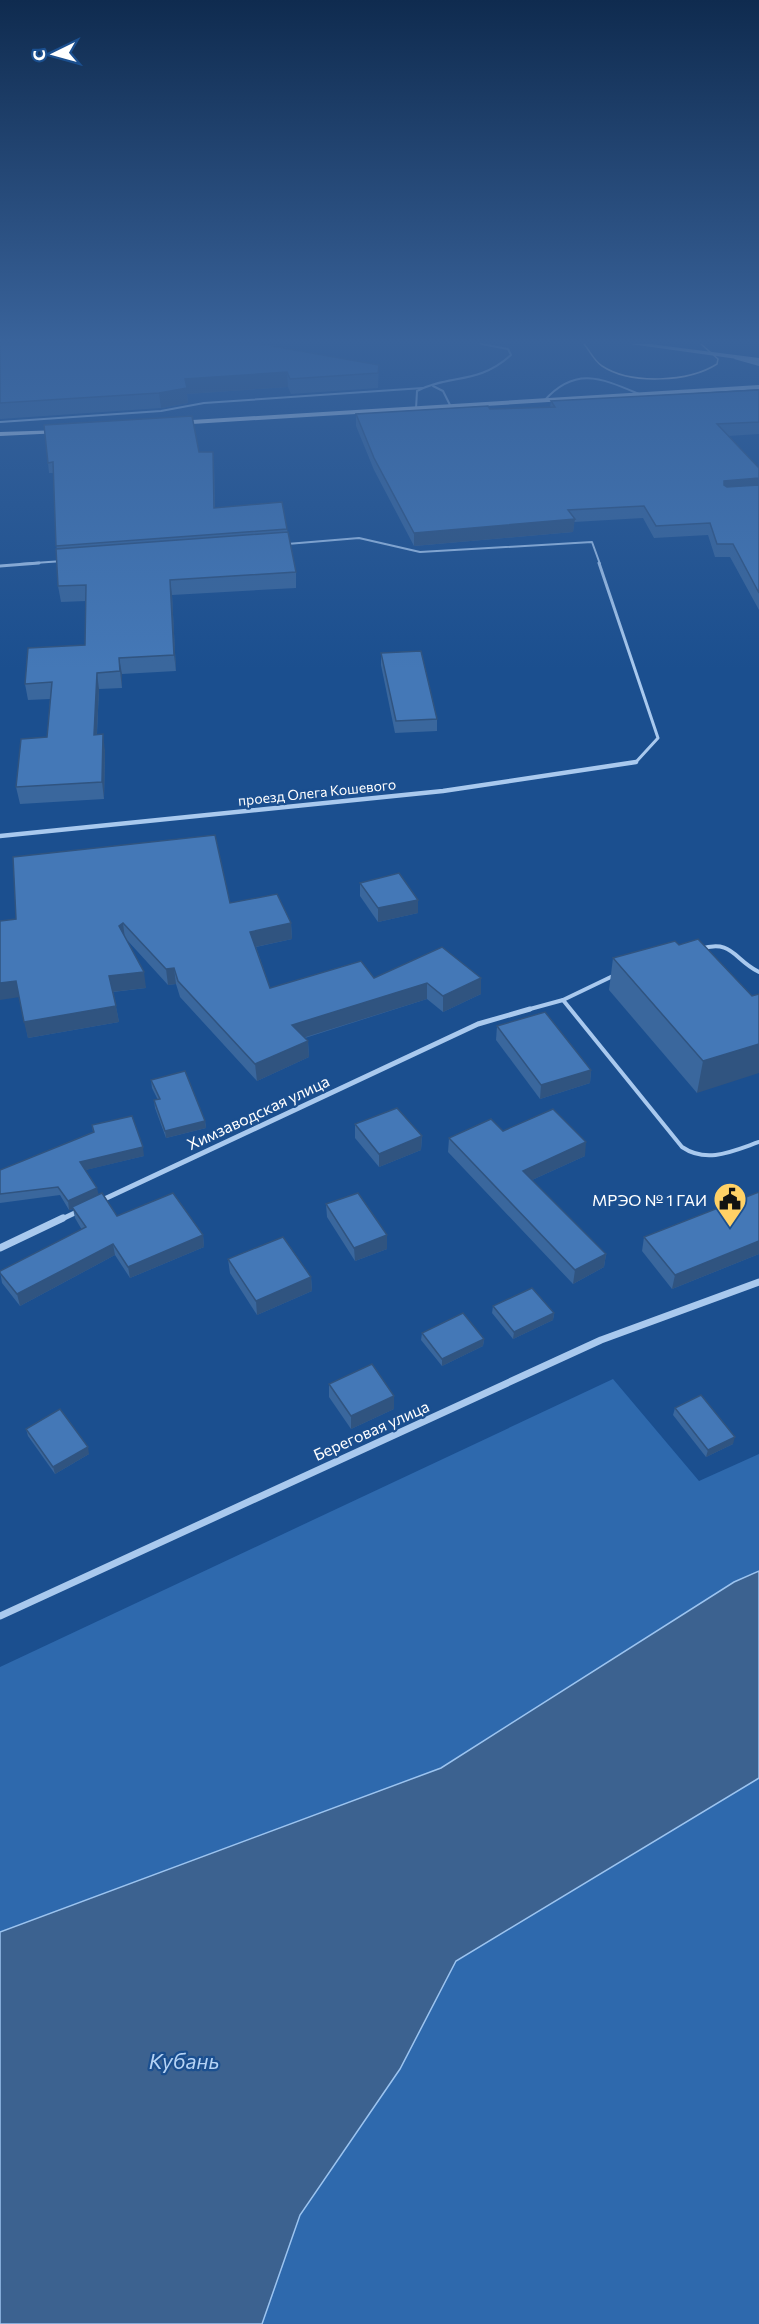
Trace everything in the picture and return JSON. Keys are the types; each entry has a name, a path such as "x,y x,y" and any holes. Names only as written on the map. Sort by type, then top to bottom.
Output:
{"street":[{"name":"проезд Олега Кошевого","path":"0,836 443,791 636,762"},
{"name":"Химзаводская улица","path":"96,1203 478,1024 530,1009"},
{"path":"0,1248 85,1208"},
{"name":"Береговая улица","path":"0,1616 601,1340 759,1282"}],"lane":[{"path":"287,544 359,538 420,552 592,542 658,738 636,762"},
{"path":"0,566 72,561"},
{"path":"692,951 713,945 727,946 749,967 759,972"},
{"path":"530,1009 562,1000 619,974"},
{"path":"562,1000 690,1155 705,1158 716,1156 759,1142"}],"shaded area":[{"path":"613,1379 699,1481 759,1454 759,1571 734,1582 441,1768 0,1932 0,1667"},
{"path":"759,1778 759,2324 262,2324 300,2215 400,2069 456,1961"}],"water":[{"name":"Кубань","path":"759,1571 759,1778 456,1961 400,2069 300,2215 262,2324 0,2324 0,1932 441,1768 734,1582"}],"building":[{"path":"47,452 213,452 214,508 282,502 287,529 56,546 53,462 48,463"},
{"path":"372,452 744,452 759,468 759,478 724,481 724,485 727,487 759,485 759,593 733,544 717,544 710,523 656,526 644,506 568,510 575,519 414,533"},
{"path":"288,532 296,572 170,580 174,655 119,658 120,671 97,673 94,735 103,734 102,782 16,787 21,739 47,737 52,682 25,684 28,648 85,645 86,585 58,586 56,549"},
{"path":"421,651 437,719 396,721 381,653"},
{"path":"215,835 230,903 277,894 291,923 250,932 270,988 361,961 374,978 442,947 481,978 443,996 427,983 292,1025 308,1041 255,1064 178,981 174,968 166,969 123,923 119,926 144,972 109,976 116,1006 24,1022 16,981 0,983 0,921 16,919 13,857"},
{"path":"399,873 418,900 378,908 360,883"},
{"path":"698,939 752,996 759,994 759,1044 703,1061 613,958 675,941 679,945"},
{"path":"545,1012 591,1070 541,1085 497,1026"},
{"path":"185,1071 205,1121 165,1131 154,1100 160,1099 151,1080"},
{"path":"397,1108 422,1136 379,1154 355,1124"},
{"path":"553,1109 586,1142 523,1171 606,1254 575,1270 449,1138 491,1119 503,1131"},
{"path":"132,1116 143,1147 80,1162 97,1188 68,1201 58,1187 0,1194 0,1170 94,1132 92,1125"},
{"name":"МРЭО № 1 ГАИ","path":"759,1192 759,1241 675,1275 644,1237"},
{"path":"102,1193 117,1216 173,1193 203,1235 128,1267 113,1244 17,1294 0,1271 86,1227 72,1207"},
{"path":"358,1193 387,1235 354,1248 326,1204"},
{"path":"283,1237 311,1277 256,1301 228,1259"},
{"path":"532,1288 554,1313 514,1332 493,1306"},
{"path":"463,1313 484,1339 442,1359 422,1333"},
{"path":"372,1364 394,1396 351,1416 329,1384"},
{"path":"701,1395 735,1437 708,1450 675,1408"},
{"path":"60,1409 88,1447 53,1467 26,1429"}],"place":[{"name":"МРЭО № 1 ГАИ","path":"730,1228"}]}
